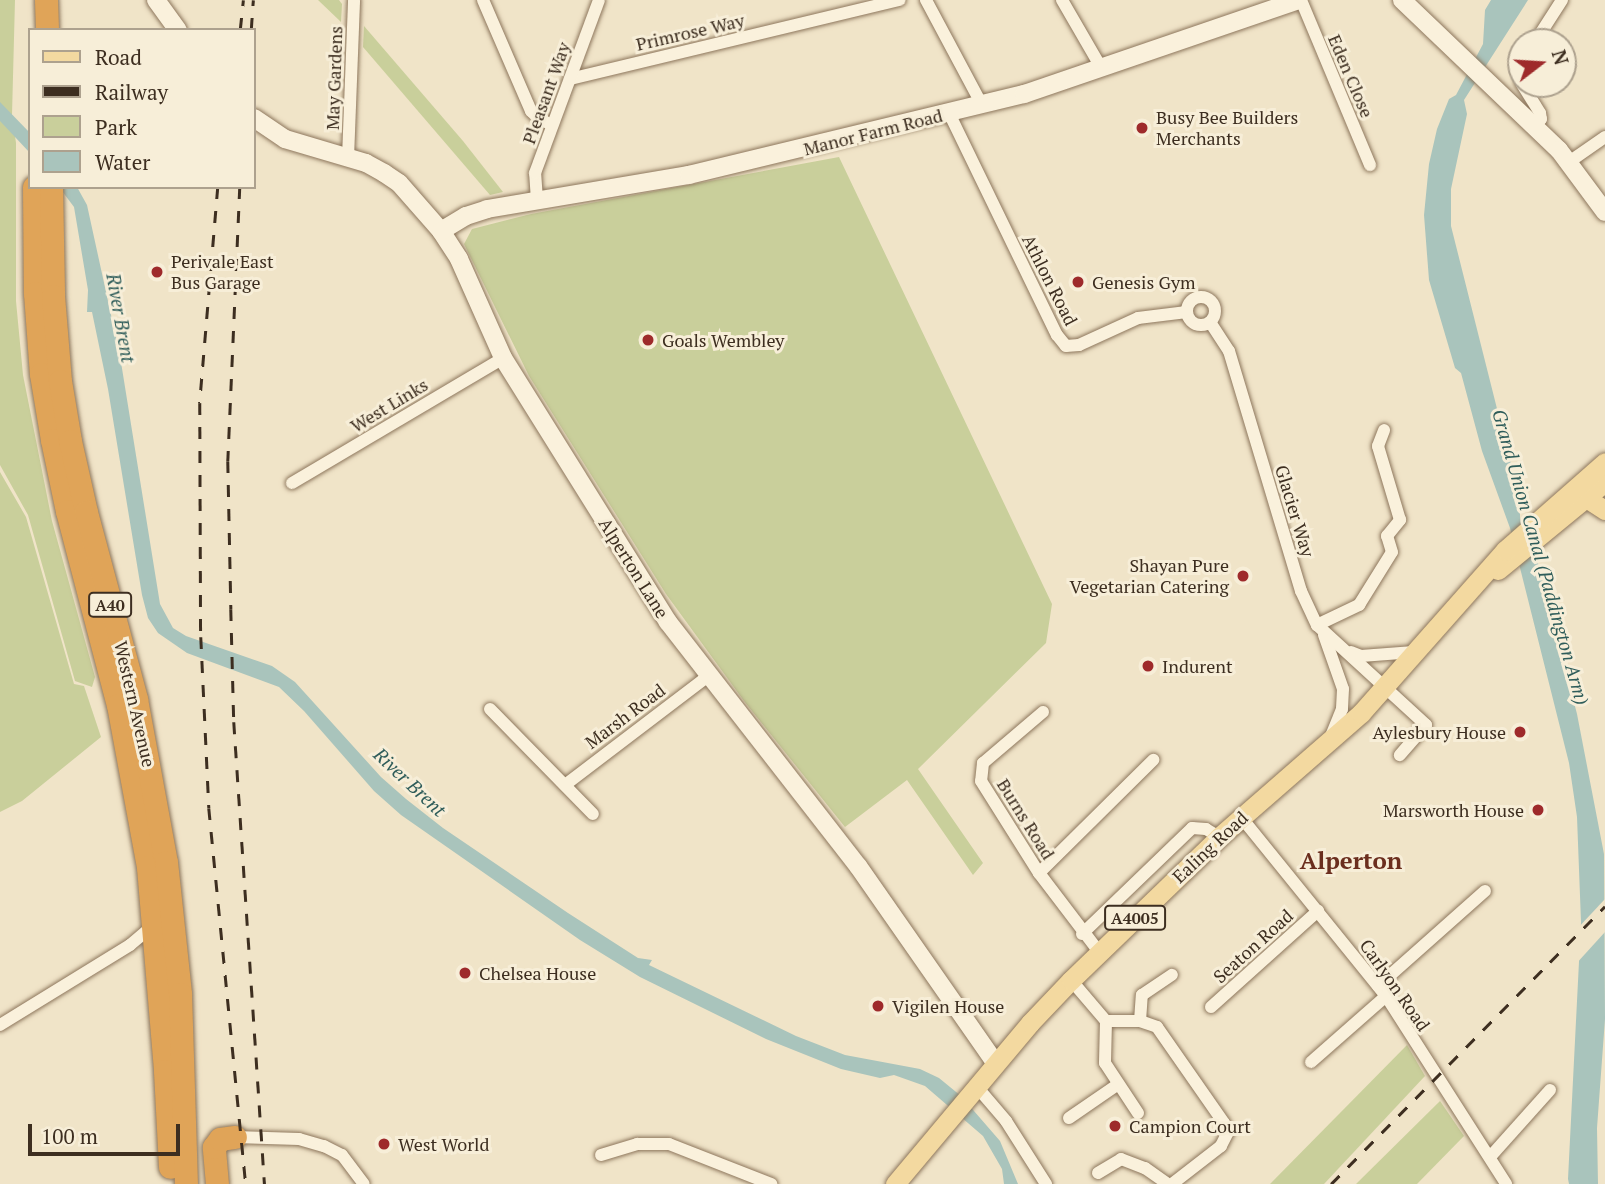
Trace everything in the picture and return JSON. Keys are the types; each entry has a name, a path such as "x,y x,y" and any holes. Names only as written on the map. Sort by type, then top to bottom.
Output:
{"highway":[{"path":"31,0 31,28"},
{"path":"46,0 47,28"},
{"name":"Western Avenue","path":"35,189 43,214 62,393 86,512 135,699 154,786 168,876 180,994 186,1184"},
{"name":"Western Avenue","path":"50,189 43,214 35,293 41,374 52,440 136,790 154,925 170,1184"},
{"name":"A40","path":"180,994 189,1036 198,1184"},
{"name":"A40","path":"161,1184 165,1071"},
{"path":"217,1184 214,1147 220,1139 236,1137"}],"main road":[{"path":"156,0 177,28"},
{"name":"Manor Farm Road","path":"441,231 476,213 689,174 982,105 1102,69 1299,0"},
{"path":"1402,0 1535,126 1569,162 1605,212"},
{"name":"Alperton Lane","path":"256,119 285,139 366,163 399,183 441,231 458,259 503,358 639,577 708,676 858,866 996,1064"},
{"name":"A4005","path":"1581,494 1605,462"},
{"name":"A4005","path":"1581,494 1605,482"},
{"path":"1581,494 1605,510"},
{"name":"Ealing Road","path":"1531,536 1548,515 1581,494"},
{"name":"Ealing Road","path":"918,1161 996,1064 1071,981 1219,837 1327,744 1478,583 1581,494"},
{"name":"A4005","path":"895,1184 918,1161"},
{"name":"A4005","path":"903,1184 918,1161"}],"street":[{"name":"May Gardens","path":"348,158 354,0"},
{"path":"483,0 531,111 552,125"},
{"name":"Pleasant Way","path":"537,200 535,173 599,0"},
{"name":"Primrose Way","path":"570,79 900,0"},
{"path":"926,0 982,105"},
{"path":"1062,0 1102,69"},
{"name":"Eden Close","path":"1299,0 1370,165"},
{"path":"1544,28 1563,0"},
{"path":"1530,98 1541,118 1535,126"},
{"name":"Athlon Road","path":"949,113 1057,335 1066,346 1079,345 1138,318 1187,312"},
{"path":"1569,162 1605,137"},
{"path":"1207,298 1214,305 1215,315 1210,322 1195,323 1187,312 1191,300 1207,298"},
{"name":"Glacier Way","path":"1210,322 1229,351 1301,591 1319,627 1426,725 1401,755"},
{"name":"West Links","path":"292,483 503,358"},
{"path":"1327,744 1342,709 1343,689 1338,666 1319,627 1359,605 1392,552 1387,536 1401,520 1378,446 1384,430"},
{"path":"1344,650 1361,656 1414,652"},
{"name":"Marsh Road","path":"565,785 708,676"},
{"path":"490,709 593,814"},
{"name":"Burns Road","path":"1043,712 983,762 981,774 984,788 1039,873 1082,933 1100,953"},
{"path":"1039,873 1153,760"},
{"name":"Carlyon Road","path":"1241,817 1382,991 1490,1157 1500,1181"},
{"path":"1082,933 1192,828 1206,829 1219,837"},
{"path":"1311,1062 1485,891"},
{"name":"Seaton Road","path":"1211,1007 1318,911"},
{"path":"0,1025 131,945 154,925"},
{"path":"131,945 141,947 157,963"},
{"path":"1140,1021 1142,995 1172,975"},
{"path":"1071,981 1106,1021 1104,1056 1117,1084 1138,1113"},
{"path":"1098,1173 1121,1158 1145,1168 1170,1184 1210,1157 1222,1146 1228,1132 1157,1027 1140,1021 1106,1021"},
{"path":"1069,1118 1117,1084"},
{"path":"1490,1157 1550,1090"},
{"path":"973,1092 1006,1121 1046,1184"},
{"path":"236,1137 299,1139 335,1150 364,1184"},
{"path":"601,1156 637,1144 669,1144 771,1184"}],"green space":[{"path":"0,0 15,0 12,115 16,143 16,301 23,375 52,521 95,677 92,687 75,681 28,515 0,465"},
{"path":"318,0 339,0 342,4 341,22"},
{"path":"364,26 503,192 490,195 363,47"},
{"path":"839,157 1052,604 1046,643 918,769 983,863 973,875 907,780 845,827 744,701 666,594 529,376 464,244 472,229 531,214"},
{"path":"0,472 26,517 74,684 84,686 101,737 22,801 0,812"},
{"path":"1407,1045 1425,1076 1324,1184 1270,1184"},
{"path":"1440,1101 1464,1136 1417,1184 1356,1184"}],"water":[{"path":"1491,0 1528,0 1510,28 1507,28 1507,33 1464,100 1467,114 1451,189 1451,226 1520,500 1520,518 1533,560 1538,563 1577,714 1604,854 1605,1019 1597,1128 1598,1184 1569,1184 1568,1179 1581,922 1577,817 1569,763 1510,528 1482,451 1461,373 1455,368 1429,280 1424,215 1429,164 1437,129 1449,99 1456,95 1483,44 1485,10"},
{"path":"0,102 28,131 28,151 0,121"},
{"path":"60,189 78,189 87,205 120,356 160,604 173,628 186,636 272,666 295,682 381,777 406,799 443,828 568,913 638,958 652,960 649,965 796,1036 845,1055 920,1069 939,1078 961,1096 1000,1141 1018,1184 1004,1184 1002,1169 983,1136 925,1086 894,1075 880,1078 841,1069 766,1039 640,977 580,940 401,815 374,791 304,711 279,687 187,653 158,633 148,618 142,595 108,389 92,312 87,312 88,290 74,207"}],"pier":[{"path":"1605,899 1605,932 1575,965 1577,929"}],"railway":[{"path":"240,28 243,0"},
{"path":"251,28 253,0"},
{"path":"218,189 200,403 201,637 209,808 246,1184"},
{"path":"240,189 228,461 231,609 234,722 265,1184"},
{"path":"1331,1184 1605,906"}],"place":[{"name":"Busy Bee Builders Merchants","path":"1142,128"},
{"name":"Perivale East Bus Garage","path":"157,272"},
{"name":"Genesis Gym","path":"1078,282"},
{"name":"Goals Wembley","path":"648,340"},
{"name":"Shayan Pure Vegetarian Catering","path":"1243,576"},
{"name":"Indurent","path":"1148,666"},
{"name":"Aylesbury House","path":"1520,732"},
{"name":"Marsworth House","path":"1538,810"},
{"name":"Chelsea House","path":"465,973"},
{"name":"Vigilen House","path":"878,1006"},
{"name":"Campion Court","path":"1115,1126"},
{"name":"West World","path":"384,1144"}],"district":[{"name":"Alperton","path":"1351,861"}],"water label":[{"name":"River Brent","path":"121,318"},
{"name":"Grand Union Canal (Paddington Arm)","path":"1541,557"},
{"name":"River Brent","path":"410,782"}]}
